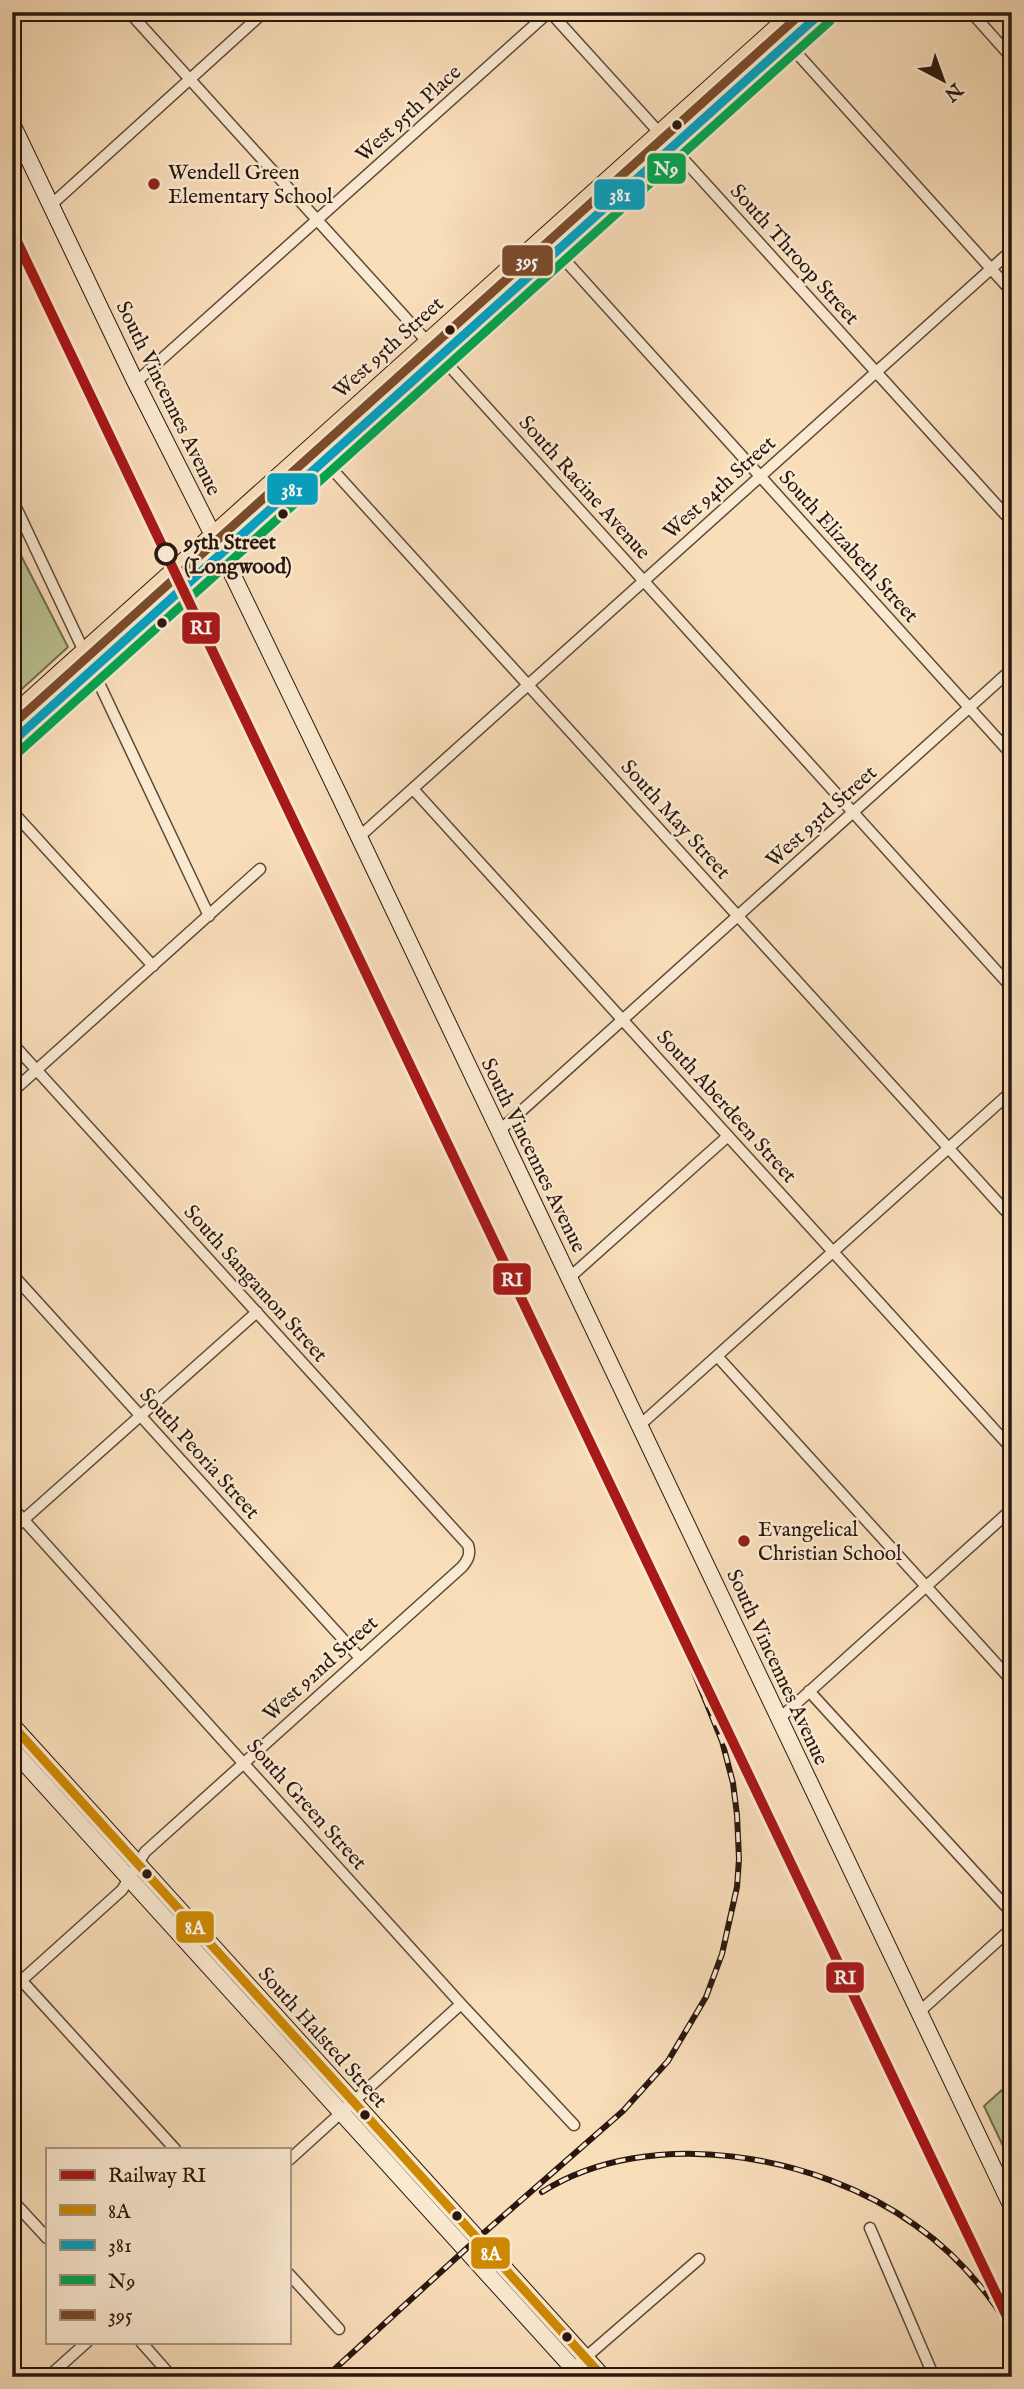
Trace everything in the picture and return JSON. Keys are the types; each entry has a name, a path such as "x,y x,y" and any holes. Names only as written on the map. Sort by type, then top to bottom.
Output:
{"main road":[{"name":"West 95th Street","path":"782,36 795,12"},
{"name":"West 95th Street","path":"12,717 214,536 440,356 551,245 782,36 822,12"},
{"name":"South Vincennes Avenue","path":"12,124 359,837 1012,2207"},
{"name":"West 95th Street","path":"12,742 222,553 428,342 551,245"},
{"name":"South Halsted Street","path":"12,1725 138,1863 576,2369 603,2377"},
{"name":"South Halsted Street","path":"12,1749 129,1878 348,2107"}],"street":[{"name":"South Racine Avenue","path":"129,12 1012,988"},
{"path":"51,205 264,12"},
{"name":"South Throop Street","path":"549,12 1012,522"},
{"name":"West 95th Place","path":"136,383 549,12"},
{"path":"971,12 1012,58"},
{"path":"782,36 1012,292"},
{"name":"South Elizabeth Street","path":"551,245 1012,755"},
{"name":"West 94th Street","path":"359,837 1012,250"},
{"name":"South May Street","path":"318,453 1012,1218"},
{"path":"12,499 209,916"},
{"name":"West 93rd Street","path":"499,1131 1012,669"},
{"name":"South Aberdeen Street","path":"413,789 1012,1449"},
{"path":"12,811 153,965"},
{"path":"12,1092 260,869"},
{"name":"South Sangamon Street","path":"12,1043 470,1550"},
{"path":"640,1425 1012,1091"},
{"path":"569,1278 728,1136"},
{"name":"South Peoria Street","path":"12,1274 359,1658"},
{"path":"12,1530 257,1312"},
{"path":"717,1356 1012,1681"},
{"name":"South Green Street","path":"12,1507 573,2125"},
{"path":"779,1718 1012,1509"},
{"name":"West 92nd Street","path":"12,1989 122,1889 145,1852 462,1567 470,1550"},
{"path":"810,1691 1012,1913"},
{"path":"918,2012 1012,1928"},
{"path":"12,1969 174,2148"},
{"path":"290,2159 461,2004"},
{"path":"12,2200 46,2237"},
{"path":"870,2228 934,2377"},
{"path":"576,2369 699,2259"},
{"path":"290,2275 339,2329"},
{"path":"48,2377 85,2344"},
{"path":"143,2344 173,2377"}],"green space":[{"path":"12,538 68,647 12,698"},
{"path":"1012,2081 1012,2165 984,2106"}],"railway":[{"path":"326,2377 478,2238 623,2111 668,2061 706,1997 722,1954 737,1887 737,1815 733,1783 722,1741 663,1596"},
{"path":"542,2192 585,2171 632,2158 681,2154 732,2156 782,2165 830,2180 875,2200 915,2225 969,2273 1012,2331"}],"rail line":[{"name":"RI","path":"12,231 1012,2327"}],"transit line":[{"name":"395","path":"12,725 803,12"},
{"name":"381","path":"12,742 822,12"},
{"name":"N9","path":"20,751 830,21"},
{"name":"8A","path":"12,1725 603,2377"}],"place":[{"name":"Wendell Green Elementary School","path":"154,184"},
{"name":"95th Street (Longwood)","path":"166,554"},
{"name":"Evangelical Christian School","path":"744,1541"}]}
